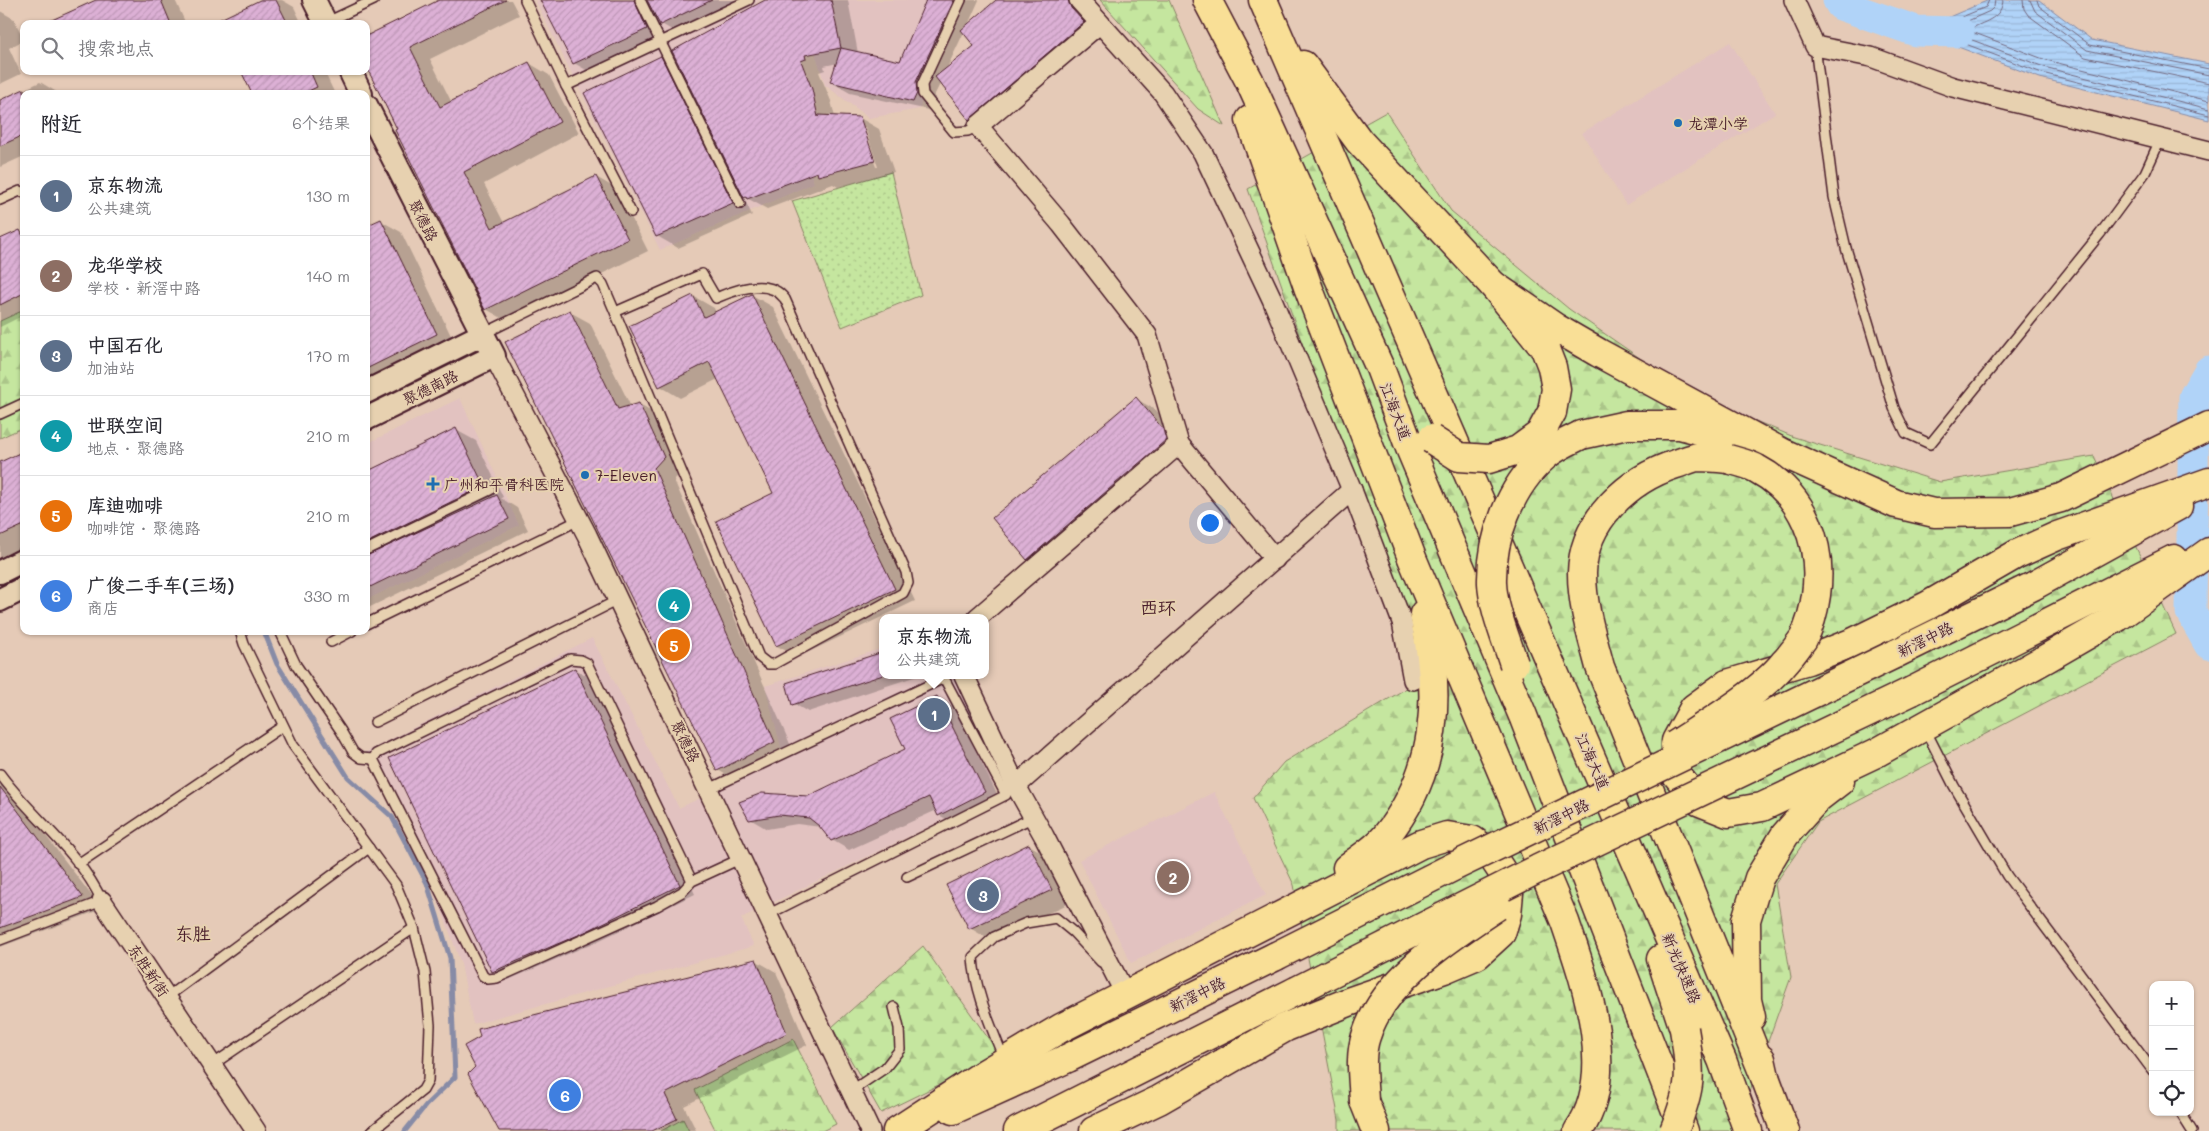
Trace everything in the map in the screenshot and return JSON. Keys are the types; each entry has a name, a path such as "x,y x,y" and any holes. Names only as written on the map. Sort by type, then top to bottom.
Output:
{"highway":[{"name":"江海大道","path":"1263,0 1613,806"},
{"name":"江海大道","path":"1209,2 1256,97 1380,368 1410,448 1523,716 1577,837"},
{"path":"1209,2 1308,287 1412,558 1566,922 1583,975 1594,1023 1597,1067 1594,1094 1583,1124 1578,1131"},
{"path":"1278,31 1359,141 1492,285 1545,350 1552,367 1556,389 1552,412 1540,434 1518,450 1488,459 1459,457 1431,439 1406,410 1380,368"},
{"path":"1492,285 1556,328 1598,353 1784,453 1896,504 1934,513 2010,512 2061,498 2209,426"},
{"path":"1684,1131 1514,664 1500,620 1492,584 1496,546 1507,507 1526,476 1545,455 1581,435 1627,426 1680,425 1784,453"},
{"path":"1586,804 1728,711 1783,665 1803,638 1814,610 1817,585 1818,561 1814,541 1805,519 1786,490 1757,468 1728,459 1696,457 1659,470 1627,488 1603,514 1588,542 1582,571 1585,612 1600,666 1765,1077 1785,1131"},
{"path":"2209,482 2057,536 2017,554 1927,606 1854,642 1808,660 1727,684 1694,708 1676,740 1676,774 1698,801 1728,814 1762,807 1876,753 2118,617 2209,552"},
{"name":"新滘中路","path":"906,1131 1068,1058 1451,868 1896,654 2033,586 2135,531 2209,488"},
{"path":"1018,1131 1296,991 1577,837 1912,691 2209,541"},
{"path":"1226,944 1294,904 1366,854 1385,837 1420,779 1429,749 1434,713 1429,639 1412,558"},
{"path":"1765,1077 1748,1000 1746,920 1759,878 1785,835 1818,798 1876,753"},
{"path":"1613,806 1684,1030 1690,1075 1687,1097 1674,1131"},
{"name":"新光快速路","path":"1613,806 1722,1060 1748,1131"},
{"path":"897,1131 1123,988 1226,944 1421,844 1447,836 1472,840 1489,852 1501,870 1509,893 1507,914 1501,933 1477,955 1286,1027 1159,1100 1094,1131"},
{"path":"1376,1131 1364,1101 1362,1068 1365,1037 1376,1011 1399,983 1428,955 1577,837"}],"street":[{"path":"314,0 324,20"},
{"path":"1079,0 1163,93 1203,153 1272,299 1352,490 1402,622 1413,680"},
{"path":"1794,0 1815,46 1871,57 1953,87 2209,151"},
{"path":"1099,24 978,126 1061,224 1147,335 1179,444 1275,559"},
{"name":"聚德路","path":"370,115 579,520 742,858 870,1131"},
{"name":"聚德南路","path":"370,390 483,334"},
{"name":"聚德南路","path":"370,417 494,356"},
{"path":"982,614 1179,444"},
{"path":"1016,786 1352,490"},
{"path":"0,572 20,562"},
{"path":"0,600 20,590"},
{"path":"966,679 1016,786 1123,988"},
{"name":"东胜新街","path":"102,901 256,1131"}],"lane":[{"path":"332,20 374,0"},
{"path":"525,0 566,86 631,212"},
{"path":"640,0 740,204"},
{"path":"566,86 749,0"},
{"path":"961,0 922,85 923,94 954,132 968,131 978,126"},
{"path":"1815,46 1834,197 1846,248 1894,408 1906,433 1930,444 2100,234 2145,173 2161,138"},
{"path":"0,200 20,191"},
{"path":"483,334 597,278 603,284 758,657 762,661 774,664 903,593 908,583 906,572 782,294 770,288 748,287 736,289 716,298 702,274 615,312"},
{"path":"0,414 20,406"},
{"path":"370,548 490,490"},
{"path":"370,622 579,520"},
{"path":"375,722 618,600"},
{"path":"242,635 293,745 396,885 414,928 425,972 430,1025 428,1081 422,1090 372,1131"},
{"path":"282,635 296,665 353,752 360,758 374,759"},
{"path":"330,642 344,635"},
{"path":"374,759 376,754 570,659 581,660 587,663 692,881"},
{"path":"709,789 942,679"},
{"path":"768,914 1006,796 945,679"},
{"path":"78,864 283,726"},
{"path":"1923,727 1954,786 2007,876 2149,1066"},
{"path":"374,759 483,976 488,980 656,906 682,892 692,881 742,858"},
{"path":"0,774 78,864 97,888 102,901 0,940"},
{"path":"907,877 1034,817"},
{"path":"167,997 368,848"},
{"path":"1005,1061 984,1007 974,974 973,957 994,937 1026,923 1056,918 1073,932 1123,988"},
{"path":"212,1065 414,928"},
{"path":"851,1091 885,1068 900,1049 899,1028 894,1007"},
{"path":"2183,1116 2192,1131"}],"shaded area":[{"path":"535,0 761,0 755,4 814,183 660,250"},
{"path":"799,0 964,0 925,83 920,109 869,118 825,85"},
{"name":"龙潭小学","path":"1730,42 1775,113 1626,205 1582,133"},
{"name":"广州和平骨科医院","path":"460,398 519,525 370,598 370,442"},
{"path":"592,638 679,808 784,759 765,686 879,649 879,679 959,679 996,794 741,918 754,946 473,1024 461,964 441,908 396,812 364,753"},
{"path":"1214,792 1266,895 1131,963 1079,860"}],"green space":[{"path":"1100,0 1169,0 1224,126 1198,109"},
{"path":"1386,112 1451,211 1569,309 1693,395 1794,437 1940,482 2094,456 2176,634 1818,822 1775,884 1791,977 1736,1131 1339,1131 1339,1120 1294,885 1253,798 1284,762 1420,680 1248,189"},
{"path":"891,172 921,295 842,327 792,201"},
{"path":"20,312 20,429 0,438 0,321"},
{"path":"923,946 1000,1055 881,1113 832,1027"},
{"path":"793,1039 836,1124 822,1131 716,1131 695,1090"},
{"path":"683,1119 689,1131 661,1131"}],"water":[{"path":"1989,0 2039,0 2092,40 2209,64 2209,120 2040,78 1916,31"}],"building":[{"path":"96,0 161,0 169,20 52,20"},
{"path":"260,0 276,0 286,20 218,20"},
{"path":"439,0 506,0 410,47 440,107 529,62 560,122 464,172 492,228 596,176 628,239 485,310 395,130 397,129 370,74 370,34"},
{"path":"540,0 634,0 647,29 573,64"},
{"path":"647,0 712,0 660,25"},
{"path":"765,0 831,0 841,48 805,55 806,59 801,61 812,89 818,117 819,115 860,117 875,161 818,176 817,172 747,199 746,197 744,198 672,51"},
{"path":"926,0 954,0 916,82 917,93 913,102 830,82 841,48 900,61"},
{"path":"996,0 1068,0 1071,8 1084,22 969,120 935,77 974,46 961,30"},
{"path":"661,56 733,203 656,237 584,93"},
{"path":"243,75 312,75 317,87 311,90 250,90"},
{"path":"20,91 20,137 0,146 0,100"},
{"path":"381,219 437,334 370,367 370,224"},
{"path":"20,230 20,295 0,305 0,239"},
{"path":"752,294 895,589 776,646 716,521 773,493 709,362 659,387 629,326 693,295 704,317"},
{"path":"570,310 618,409 639,403 664,457 654,468 775,742 717,771 505,342"},
{"path":"1136,397 1163,429 1166,440 1027,560 992,518"},
{"path":"456,428 484,486 370,541 370,470"},
{"path":"20,453 20,527 0,536 0,462"},
{"path":"497,495 509,519 370,587 370,554"},
{"path":"879,653 879,676 792,705 786,683"},
{"path":"575,668 680,885 583,933 492,972 389,758"},
{"path":"937,696 985,792 938,816 929,797 831,841 819,826 809,818 779,815 749,820 739,802 762,793 808,796 905,749 890,719"},
{"path":"0,787 83,897 0,928"},
{"path":"1029,844 1052,890 969,929 946,885"},
{"path":"756,959 787,1033 665,1094 677,1119 652,1131 499,1131 468,1074 475,1067 464,1046 480,1037 478,1029"}],"waterway":[{"path":"1838,0 1841,5 1916,31 1959,32"},
{"path":"2209,371 2194,397 2191,612 2209,644"},
{"path":"266,635 277,664 348,777 392,817 427,883 450,958 455,1077 426,1105 405,1131"}],"place":[{"name":"龙潭小学","path":"1678,123"},
{"name":"7-Eleven","path":"585,475"},
{"name":"广州和平骨科医院","path":"433,484"},
{"name":"世联空间","path":"674,605"},
{"name":"库迪咖啡","path":"674,645"},
{"name":"京东物流","path":"934,714"},
{"name":"龙华学校","path":"1173,877"},
{"name":"中国石化","path":"983,895"},
{"name":"广俊二手车(三场)","path":"565,1095"}],"district":[{"name":"西环","path":"1158,607"},
{"name":"东胜","path":"193,933"}]}
